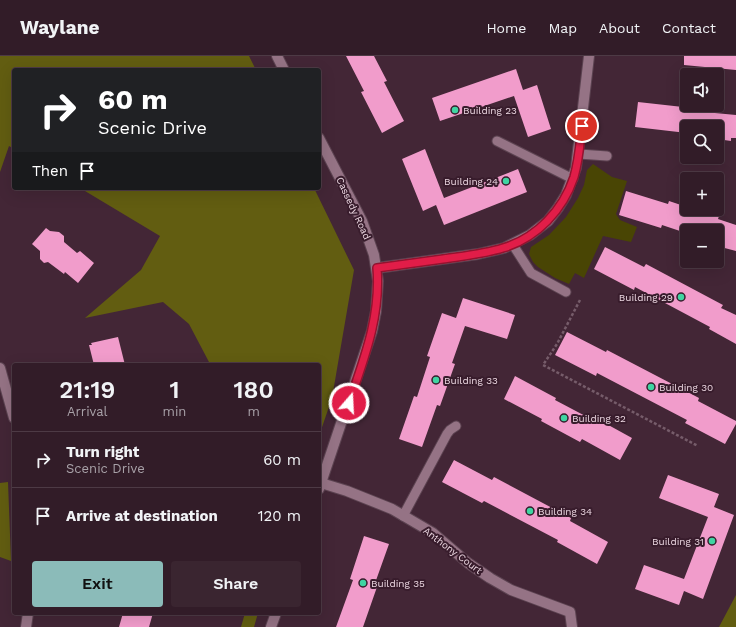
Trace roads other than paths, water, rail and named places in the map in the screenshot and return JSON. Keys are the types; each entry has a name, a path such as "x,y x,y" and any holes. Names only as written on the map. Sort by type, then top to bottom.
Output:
{"street":[{"path":"277,56 283,68"},
{"path":"377,268 478,254 499,249 513,245 530,235 548,221 563,200 573,179 579,154 589,56"},
{"name":"Cassedy Road","path":"321,142 362,221 371,245 377,268 378,281 377,302 372,331 321,483"},
{"path":"0,368 12,411"},
{"name":"Anthony Court","path":"321,486 382,504 433,534 468,563 490,578 512,590 570,612 572,627"},
{"path":"26,627 28,615"},
{"path":"271,627 275,615"}],"lane":[{"path":"497,141 573,179"},
{"path":"579,154 607,156"},
{"path":"513,245 531,273 566,292"},
{"path":"403,516 447,434 456,426"}],"place":[{"name":"Building 23","path":"455,110"},
{"name":"Building 24","path":"506,181"},
{"name":"Building 29","path":"681,297"},
{"name":"Building 33","path":"436,380"},
{"name":"Building 30","path":"651,387"},
{"name":"Building 32","path":"564,418"},
{"name":"Building 34","path":"530,511"},
{"name":"Building 31","path":"712,541"},
{"name":"Building 35","path":"363,583"}]}
